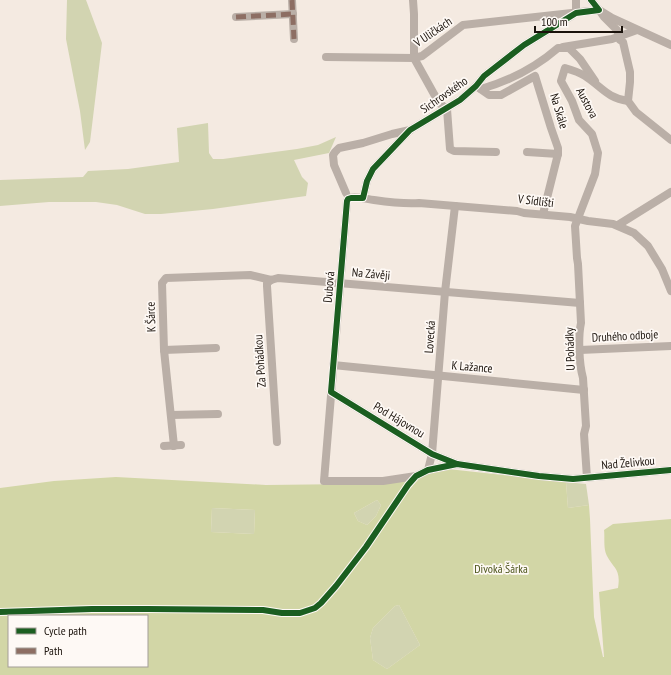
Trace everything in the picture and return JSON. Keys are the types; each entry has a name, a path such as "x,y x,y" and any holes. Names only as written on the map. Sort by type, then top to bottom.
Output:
{"street":[{"path":"292,0 294,39"},
{"path":"413,0 414,58 439,103 447,109 449,144 451,150 496,152"},
{"path":"576,0 576,13"},
{"path":"591,0 616,30 620,40 623,42 630,72 628,101 636,112 671,140"},
{"path":"600,10 612,18 671,45"},
{"name":"V Uličkách","path":"326,57 414,58 422,56 463,25 600,10"},
{"name":"Sichrovského","path":"363,198 367,181 373,169 410,130 447,109 478,88 484,76 524,45 576,13"},
{"path":"236,17 293,14"},
{"path":"478,88 498,84 527,70 545,60 558,48 574,44 612,39 638,30"},
{"path":"558,48 569,48 580,59 598,85"},
{"name":"Austova","path":"577,218 595,174 598,153 592,134 579,120 572,101 561,81 565,68 579,73 598,85 608,95 616,99 628,101"},
{"name":"Na Skále","path":"478,88 489,95 501,95 535,76 558,148 558,154 543,214"},
{"name":"Sichrovského","path":"346,193 334,165 333,155 339,148 410,130"},
{"path":"527,152 558,154"},
{"path":"618,225 671,192"},
{"name":"Dubová","path":"324,482 347,202 351,198 363,198"},
{"name":"V Sídlišti","path":"363,198 517,211 577,218 618,225 634,233 648,246 662,269 671,291"},
{"name":"Lovecká","path":"428,470 432,454 445,292 455,206"},
{"name":"U Pohádky","path":"577,218 575,229 576,258 578,264 580,303 580,350 586,426 584,434 587,478"},
{"name":"Na Závěji","path":"162,283 166,278 250,275 271,280 278,278 580,303"},
{"name":"Za Pohádkou","path":"271,280 267,283 267,286 277,442"},
{"name":"K Šárce","path":"162,283 164,350 171,415 178,445 164,446"},
{"name":"Druhého odboje","path":"580,350 671,346"},
{"path":"164,350 216,348"},
{"name":"K Lažance","path":"333,365 584,390"},
{"name":"Pod Hájovnou","path":"331,392 432,454 457,464 539,476 587,478"},
{"path":"171,415 218,414"},
{"name":"Pod Hájovnou","path":"324,482 383,481 416,476 428,470 457,464"},
{"name":"Nad Želivkou","path":"587,478 671,470"}],"green space":[{"path":"67,0 86,0 102,43 90,142 85,150 80,111 66,39"},
{"path":"208,123 209,153 213,159 297,149 318,145 336,137 329,153 294,160 302,177 308,183 306,196 213,209 161,214 145,214 117,205 96,202 49,202 0,206 0,180 83,177 88,171 128,169 179,162 177,128"},
{"name":"Divoká Šárka","path":"448,469 566,482 568,508 589,505 594,617 603,657 599,592 618,588 619,582 618,573 606,553 604,530 613,524 671,519 671,675 0,675 0,488 54,481 116,477 266,485 352,484 431,473","holes":["377,500 381,505 376,516 367,525 358,521 354,513","212,508 255,510 254,534 211,532","399,605 420,645 387,669 373,660 370,638 373,628 395,606"]},
{"path":"566,482 586,484 589,505 568,508"},
{"path":"377,500 381,505 376,516 367,525 358,521 354,513"},
{"path":"212,508 255,510 254,534 211,532"},
{"path":"399,605 420,645 387,669 373,660 370,638 373,628 395,606"}],"marked path":[{"path":"292,0 294,39"},
{"path":"236,17 293,14"}],"cycle path":[{"path":"457,464 432,454 331,392 347,201 351,198 363,198 367,181 373,169 410,130 460,100 476,86 484,76 524,45 576,13 599,10 591,0"},
{"path":"0,612 148,609 263,610 282,613 300,613 315,608 321,603 366,547 408,485 416,476 428,470 457,464 539,476 573,479 671,470"}]}
